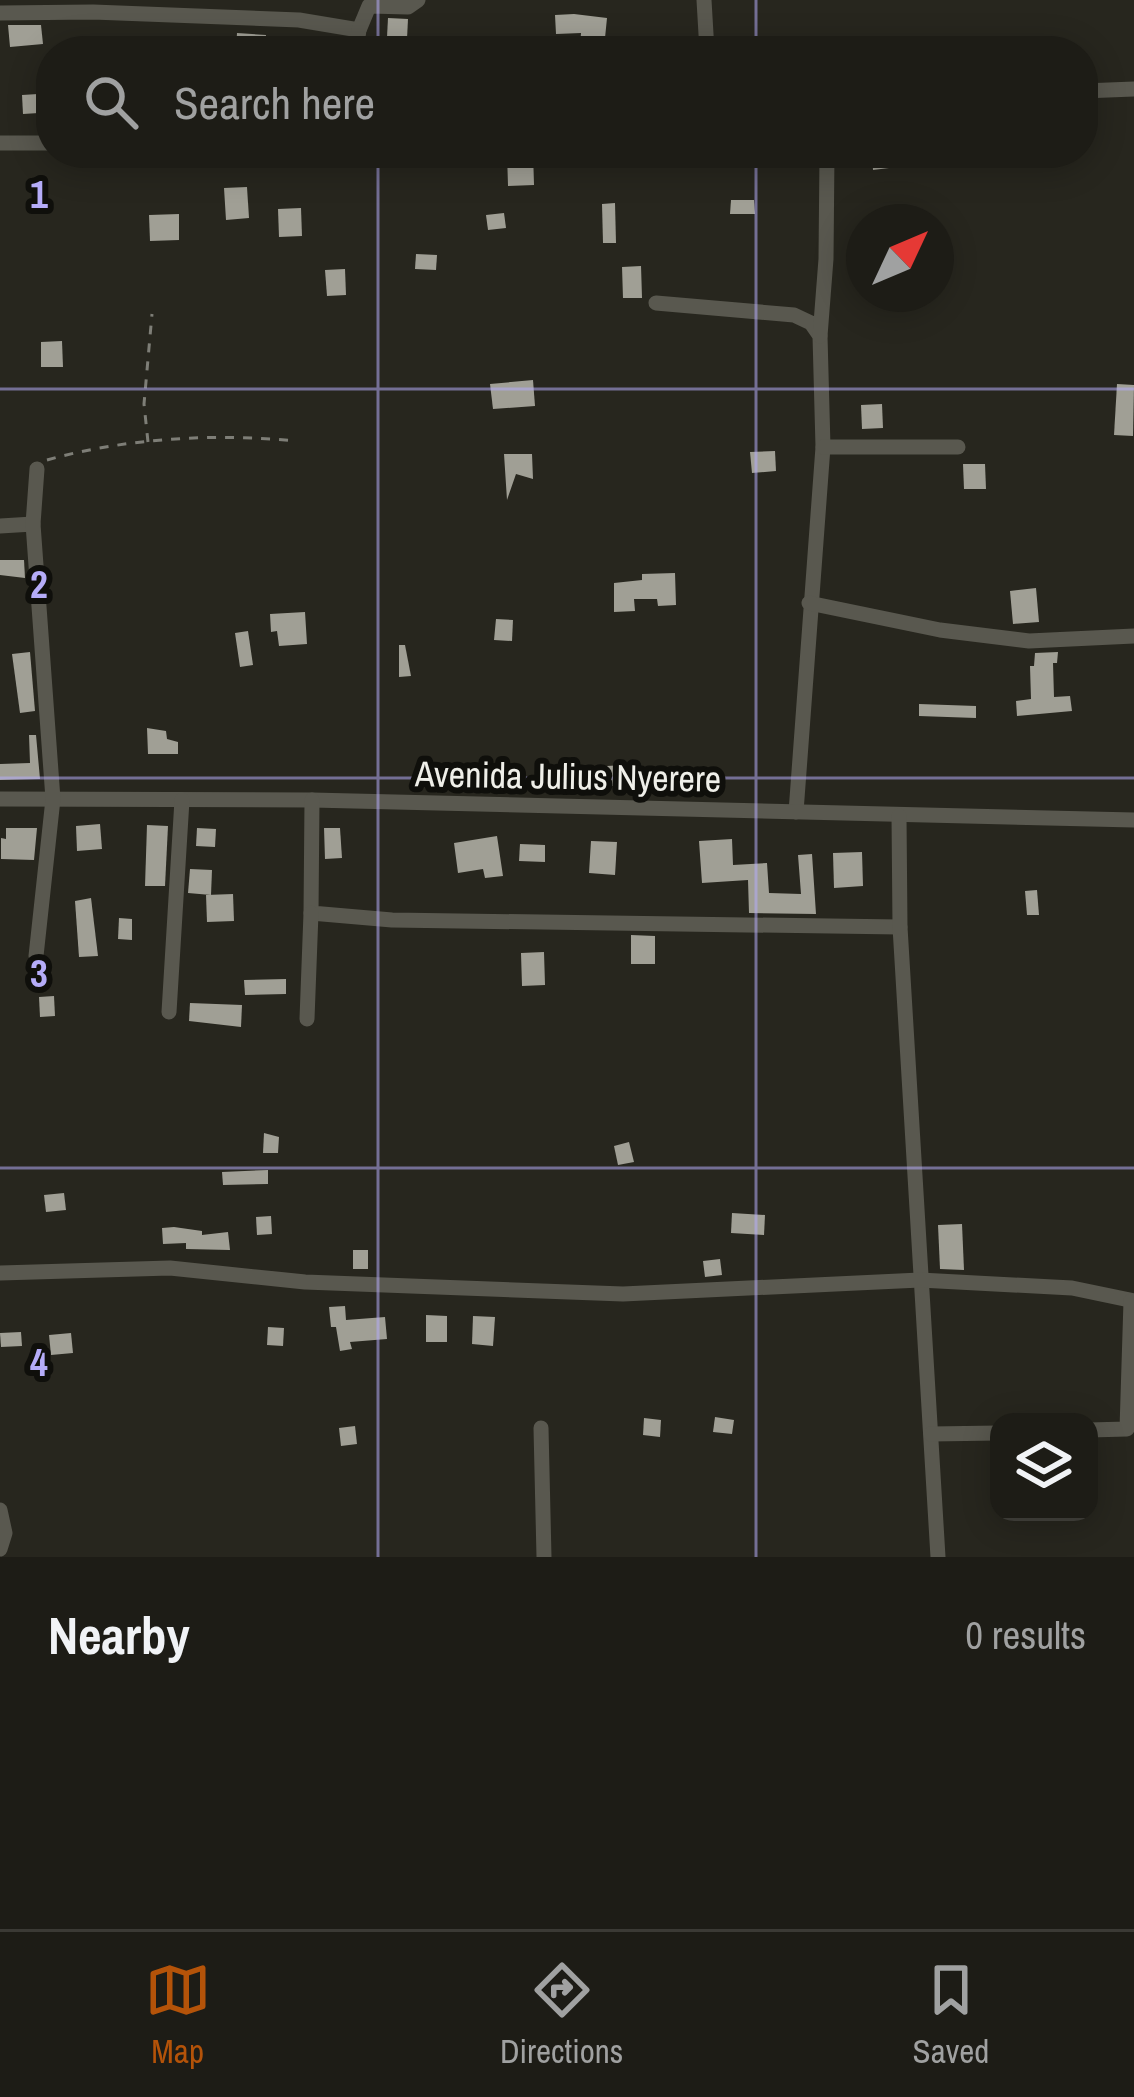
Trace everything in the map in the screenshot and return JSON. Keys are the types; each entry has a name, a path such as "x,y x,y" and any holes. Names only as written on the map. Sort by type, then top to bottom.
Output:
{"street":[{"path":"358,36 370,6 408,7 418,0"},
{"path":"704,0 706,36"},
{"path":"0,13 219,9 359,30"},
{"path":"1098,90 1134,89"},
{"path":"0,143 36,143"},
{"path":"796,812 823,447 820,336 827,168"},
{"path":"656,303 794,315 811,323 820,336"},
{"path":"823,447 958,447"},
{"path":"36,956 53,800 33,524 37,470"},
{"path":"0,526 33,524"},
{"path":"809,603 940,630 1029,640 1134,636"},
{"name":"Avenida Julius Nyerere","path":"0,799 312,800 1134,820"},
{"path":"169,1012 182,800"},
{"path":"307,1018 312,800"},
{"path":"899,816 900,927 938,1557"},
{"path":"311,913 392,920 900,927"},
{"path":"0,1273 170,1268 304,1282 622,1294 920,1280 1072,1288 1132,1301 1130,1429 1098,1430"},
{"path":"541,1428 544,1557"},
{"path":"931,1434 990,1432"},
{"path":"0,1510 5,1533 0,1549"}],"path":[{"path":"148,444 144,404 152,314"},
{"path":"37,470 46,460 79,451 245,436 296,441"}],"building":[{"path":"555,15 607,18 605,36 556,34"},
{"path":"388,18 408,19 407,36 387,36"},
{"path":"8,25 41,25 42,36 36,36 36,45 10,47"},
{"path":"36,94 36,113 23,114 22,95"},
{"path":"507,168 533,168 534,185 508,186"},
{"path":"247,187 249,218 226,220 224,188"},
{"path":"731,200 754,200 755,214 730,214"},
{"path":"615,203 616,243 603,243 602,204"},
{"path":"301,208 302,236 279,237 278,209"},
{"path":"504,213 506,228 488,230 486,215"},
{"path":"179,214 179,240 150,241 149,215"},
{"path":"416,254 437,255 436,270 415,269"},
{"path":"641,266 642,298 623,298 622,267"},
{"path":"345,269 346,295 327,296 325,270"},
{"path":"62,341 63,367 41,367 41,342"},
{"path":"533,380 535,406 493,409 490,384"},
{"path":"1117,384 1134,385 1133,436 1114,435"},
{"path":"882,404 883,428 862,429 861,405"},
{"path":"775,451 776,471 752,473 750,452"},
{"path":"504,454 532,454 533,479 516,474 507,500"},
{"path":"963,464 985,464 986,489 964,489"},
{"path":"0,560 24,560 25,578 0,575"},
{"path":"675,573 676,605 634,599 635,611 614,612 614,583 642,580 642,574"},
{"path":"1036,588 1039,622 1013,624 1010,591"},
{"path":"305,612 307,644 279,646 277,631 271,632 270,614"},
{"path":"496,619 513,620 512,641 494,640"},
{"path":"248,631 253,665 240,667 235,633"},
{"path":"399,645 405,645 411,676 399,677"},
{"path":"30,652 35,711 20,713 12,654"},
{"path":"1058,652 1057,663 1053,663 1054,697 1070,696 1072,711 1017,716 1016,701 1031,699 1030,666 1034,666 1035,653"},
{"path":"919,704 976,706 976,718 919,716"},
{"path":"147,728 166,731 167,739 178,742 178,754 148,754"},
{"path":"29,735 36,735 40,779 0,780 0,764 30,763"},
{"path":"639,764 640,785 608,786 607,766"},
{"path":"100,824 102,849 77,851 76,826"},
{"path":"147,825 168,826 165,886 145,886"},
{"path":"6,828 37,828 34,860 1,859"},
{"path":"197,828 216,829 215,847 196,846"},
{"path":"324,828 340,828 342,858 325,859"},
{"path":"497,836 503,876 485,878 483,869 458,873 454,843"},
{"path":"732,839 733,865 767,863 769,893 801,894 798,855 812,854 816,914 749,913 748,880 702,883 699,841"},
{"path":"591,841 617,842 615,875 589,873"},
{"path":"520,844 545,845 545,862 519,861"},
{"path":"862,852 863,886 834,888 833,853"},
{"path":"190,869 212,870 211,895 188,893"},
{"path":"1037,890 1039,915 1027,915 1025,891"},
{"path":"233,894 234,921 207,922 206,895"},
{"path":"91,898 98,956 79,957 75,901"},
{"path":"119,918 132,919 132,940 118,939"},
{"path":"631,935 655,936 655,964 631,964"},
{"path":"544,952 545,985 522,986 521,953"},
{"path":"286,979 286,994 245,995 244,980"},
{"path":"54,996 55,1016 40,1017 39,997"},
{"path":"190,1003 242,1005 241,1027 189,1021"},
{"path":"264,1133 279,1137 278,1153 263,1153"},
{"path":"629,1142 634,1162 618,1165 614,1146"},
{"path":"268,1170 268,1184 223,1185 222,1172"},
{"path":"64,1193 66,1210 46,1212 44,1195"},
{"path":"732,1213 765,1215 764,1235 731,1233"},
{"path":"271,1216 272,1234 257,1235 256,1217"},
{"path":"962,1224 964,1270 940,1269 938,1225"},
{"path":"162,1228 202,1231 202,1235 228,1232 230,1250 163,1244"},
{"path":"353,1250 368,1250 368,1269 353,1269"},
{"path":"720,1259 722,1275 705,1277 703,1261"},
{"path":"345,1306 346,1320 385,1317 387,1339 350,1342 352,1349 340,1351 329,1307"},
{"path":"426,1315 447,1316 447,1342 426,1342"},
{"path":"473,1316 495,1317 493,1346 472,1344"},
{"path":"268,1327 284,1328 283,1346 267,1345"},
{"path":"21,1332 22,1346 1,1347 0,1333"},
{"path":"71,1333 73,1353 51,1355 49,1335"},
{"path":"715,1417 734,1420 732,1434 713,1432"},
{"path":"644,1418 661,1420 660,1437 643,1435"},
{"path":"355,1426 357,1444 341,1446 339,1428"}]}
